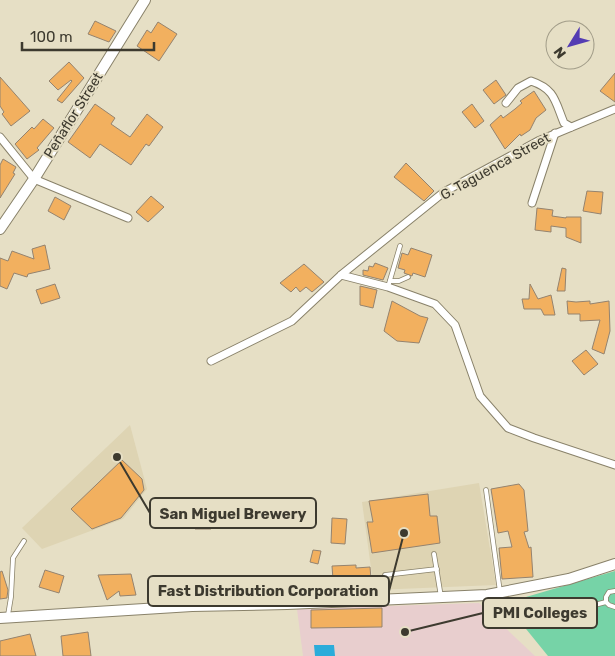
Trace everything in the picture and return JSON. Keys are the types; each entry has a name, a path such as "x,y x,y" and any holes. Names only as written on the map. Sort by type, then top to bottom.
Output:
{"main road":[{"name":"Peñaflor Street","path":"0,229 34,179 145,0"},
{"path":"4,617 192,606 287,604 487,595 570,579 615,564"}],"street":[{"path":"506,104 518,88 531,81 542,84 552,93 564,123 571,127"},
{"name":"G. Taguenca Street","path":"211,361 292,321 341,275 444,192 538,140 615,109"},
{"path":"532,203 555,134"},
{"path":"0,137 34,179 128,218"},
{"path":"341,275 389,284 435,304 455,325 480,396 508,428 615,464"}],"lane":[{"path":"389,284 400,246"},
{"path":"389,284 408,277"},
{"path":"486,490 500,592"},
{"path":"4,617 11,597 13,558 24,541"},
{"path":"434,554 440,597"},
{"path":"384,575 436,569"},
{"path":"606,602 609,592 615,591"},
{"path":"606,602 615,607"},
{"path":"534,621 606,602"}],"shaded area":[{"path":"130,425 147,489 123,519 42,549 22,528"},
{"path":"479,483 496,585 374,590 362,502"},
{"path":"479,603 535,656 303,656 297,609"}],"green space":[{"path":"615,571 615,656 548,656 505,603"}],"water":[{"path":"314,645 334,645 335,656 315,656"}],"building":[{"path":"95,21 116,31 109,42 88,34"},
{"path":"158,22 177,34 159,61 137,46 147,30 151,33"},
{"path":"69,62 84,78 62,103 57,100 72,81 58,90 49,81"},
{"path":"615,73 615,102 600,91"},
{"path":"0,77 30,111 11,126 2,114 4,112 0,106"},
{"path":"496,80 506,95 494,104 483,90"},
{"path":"534,91 546,110 536,118 530,130 521,136 520,134 505,149 490,125 501,115 503,118 515,109 522,103 520,101"},
{"path":"95,104 115,118 111,124 130,137 147,114 163,127 149,146 146,144 131,165 100,144 90,158 68,142"},
{"path":"472,104 484,121 475,128 462,112"},
{"path":"43,119 54,128 37,148 39,150 27,159 15,144"},
{"path":"3,159 16,167 13,173 15,174 0,198 0,165"},
{"path":"406,163 434,191 424,201 394,177"},
{"path":"587,191 603,192 601,214 583,211"},
{"path":"151,196 164,207 148,222 136,212"},
{"path":"55,197 71,206 64,220 48,211"},
{"path":"537,208 553,210 552,216 566,218 581,217 581,243 566,237 566,228 551,226 551,232 535,230"},
{"path":"45,245 50,269 28,274 27,277 14,273 7,289 0,286 0,258 8,261 12,251 34,259 32,249"},
{"path":"411,248 432,255 425,277 413,273 412,276 404,273 405,270 398,268 402,253 408,255"},
{"path":"375,263 388,268 383,280 363,275 363,270 368,271 369,266 373,267"},
{"path":"304,264 324,282 312,292 306,287 300,292 296,287 291,292 280,283"},
{"path":"562,268 566,269 565,291 557,291"},
{"path":"55,284 60,298 41,304 36,290"},
{"path":"530,284 538,299 551,295 555,315 544,315 541,309 524,309 522,299 529,299"},
{"path":"360,286 377,290 373,308 360,305"},
{"path":"392,301 420,316 428,318 419,343 397,341 384,331"},
{"path":"567,301 590,301 590,304 609,301 610,331 604,354 592,349 600,320 580,321 580,314 568,314"},
{"path":"586,350 598,364 584,375 572,361"},
{"path":"122,460 142,479 144,490 121,518 92,529 71,509"},
{"path":"519,484 524,490 528,531 524,532 529,548 531,547 533,577 502,579 499,548 512,547 508,531 498,533 491,489"},
{"path":"428,494 430,516 437,516 440,543 372,553 367,522 373,522 369,501"},
{"path":"194,514 211,514 211,529 195,529"},
{"path":"332,518 347,519 345,544 331,543"},
{"path":"313,550 321,551 318,564 310,562"},
{"path":"356,565 356,568 370,567 372,591 334,593 332,566"},
{"path":"45,570 64,576 59,593 39,587"},
{"path":"2,571 8,590 7,598 0,599 0,572"},
{"path":"131,574 136,595 120,596 119,591 107,600 98,575"},
{"path":"382,608 382,627 311,628 311,610"},
{"path":"88,632 91,656 63,656 61,636"},
{"path":"30,634 36,656 0,656 0,641"}],"place":[{"name":"San Miguel Brewery","path":"117,457"},
{"name":"Fast Distribution Corporation","path":"404,533"},
{"name":"PMI Colleges","path":"405,632"}]}
